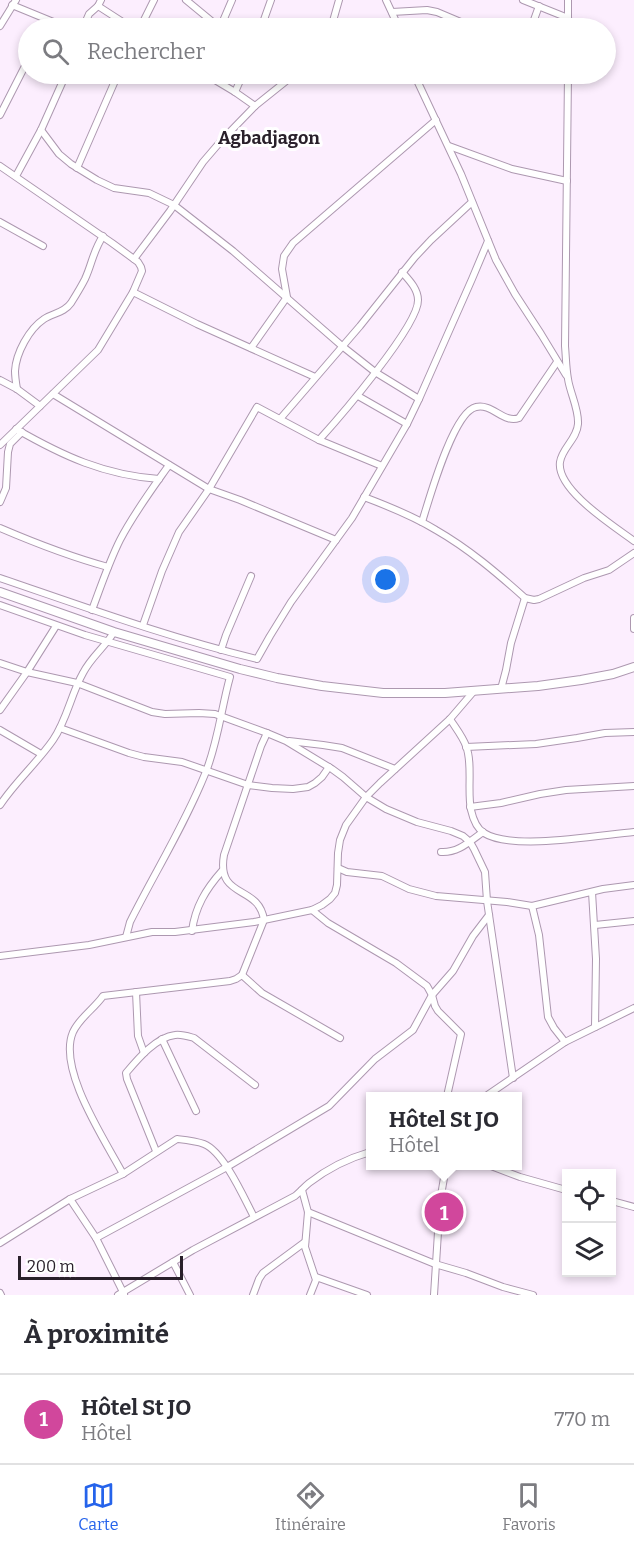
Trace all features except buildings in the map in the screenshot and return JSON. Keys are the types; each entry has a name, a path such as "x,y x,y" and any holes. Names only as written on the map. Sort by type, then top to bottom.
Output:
{"main road":[{"path":"0,592 114,632 252,672 322,686 406,694 474,691 634,672"},
{"path":"613,674 634,668"}],"street":[{"path":"145,18 154,0"},
{"path":"186,0 208,18"},
{"path":"224,18 232,0"},
{"path":"265,18 271,0"},
{"path":"334,18 339,0"},
{"path":"386,0 395,18"},
{"path":"523,0 568,18 568,0"},
{"path":"0,26 14,2 44,18"},
{"path":"87,18 100,3 119,18"},
{"path":"535,18 539,6"},
{"path":"392,12 427,10 451,18"},
{"path":"0,115 18,80"},
{"path":"16,176 41,130 62,84"},
{"path":"77,168 114,84"},
{"path":"222,84 255,106"},
{"path":"235,92 239,84"},
{"path":"134,259 209,155 255,106 282,84"},
{"path":"419,84 449,146 496,260 567,378"},
{"path":"568,84 566,346 567,378 578,422 576,432 560,461 560,469 564,479 581,501 634,541"},
{"path":"251,348 286,297 282,269 284,256 293,243 436,120"},
{"path":"41,130 59,154 97,180 114,188 149,194 174,204 233,250 342,346 375,372 419,399"},
{"path":"449,146 512,169 567,181"},
{"path":"0,166 103,236 134,259 142,271 134,292 98,350 40,406 10,444 6,488 0,502"},
{"path":"280,419 402,272 431,240 472,202"},
{"path":"0,222 43,246"},
{"path":"17,389 16,364 30,334 42,321 68,308 85,279 93,254 103,236"},
{"path":"252,672 285,611 352,518 407,424 488,241"},
{"path":"319,440 358,396 417,310 417,292 402,272"},
{"path":"134,292 197,324 315,377"},
{"path":"422,522 445,452 465,413 481,406 516,420 557,362"},
{"path":"0,380 40,406"},
{"path":"53,394 209,489 336,540"},
{"path":"358,396 407,424"},
{"path":"142,626 179,532 209,489 257,407 319,440 382,466"},
{"path":"0,445 19,430"},
{"path":"19,430 66,455 108,471 159,479"},
{"path":"92,609 120,541 169,465"},
{"path":"364,497 390,507 443,534 480,560 525,598 534,600 584,578 609,570 634,553"},
{"path":"0,528 45,547 108,567"},
{"path":"221,650 251,576"},
{"path":"0,578 142,626 257,659"},
{"path":"501,689 511,643 525,598"},
{"path":"59,613 65,600"},
{"path":"0,604 56,626 230,677 206,772 184,823 130,922 126,937"},
{"path":"634,618 634,629"},
{"path":"0,710 56,626"},
{"path":"0,805 52,741 60,728 77,683 90,661 114,632"},
{"path":"0,663 27,672 77,683 152,712 207,713 222,716 267,733 286,741 329,767 366,797 397,815 457,833 470,842 484,872 513,1078"},
{"path":"0,956 89,945 152,932 192,931 312,910 330,899 334,893 337,885 338,853 343,832 366,797 450,719 474,691"},
{"path":"450,719 466,747 470,807 475,824 483,832 502,839 525,842 634,832"},
{"path":"60,728 129,753 182,762 248,785 293,789 308,787 322,777 329,767"},
{"path":"0,730 41,754"},
{"path":"466,747 536,744 605,733 634,732"},
{"path":"192,931 200,902 222,871 224,855 267,733"},
{"path":"286,741 334,747 396,768"},
{"path":"470,807 566,790 634,786"},
{"path":"441,852 455,851 483,832"},
{"path":"338,868 347,872 382,876 409,889 426,894 532,906 634,885"},
{"path":"123,1174 83,1100 72,1067 70,1042 84,1015 103,996 230,981 242,975 264,920 258,903 229,884 222,871"},
{"path":"592,892 595,925 595,1027"},
{"path":"532,906 539,935 548,1017 565,1042"},
{"path":"312,910 328,923 396,963 427,986 438,1011 460,1034 448,1092"},
{"path":"96,1238 227,1167 329,1106 375,1059 413,1030 432,995 453,971 473,936 489,915"},
{"path":"595,925 634,921"},
{"path":"242,975 262,993 340,1038"},
{"path":"136,992 138,1036 144,1053"},
{"path":"492,1092 565,1042 634,1008"},
{"path":"156,1151 126,1076 144,1053 162,1040 176,1034 194,1038 255,1085"},
{"path":"162,1040 196,1111"},
{"path":"0,1243 70,1199 123,1174 177,1138 206,1145 220,1157 254,1217"},
{"path":"70,1199 96,1238 122,1294 173,1262 285,1202 333,1167 366,1153"},
{"path":"434,1295 440,1201 444,1178 443,1170"},
{"path":"502,1170 562,1189"},
{"path":"302,1190 308,1212 305,1242 316,1277 316,1283 310,1295"},
{"path":"616,1202 634,1207"},
{"path":"308,1212 435,1264 533,1295"},
{"path":"253,1295 263,1273 305,1242"},
{"path":"173,1262 190,1295"},
{"path":"316,1277 367,1295"}],"place":[{"name":"Hôtel St JO","path":"444,1212"}],"district":[{"name":"Agbadjagon","path":"269,138"}]}
